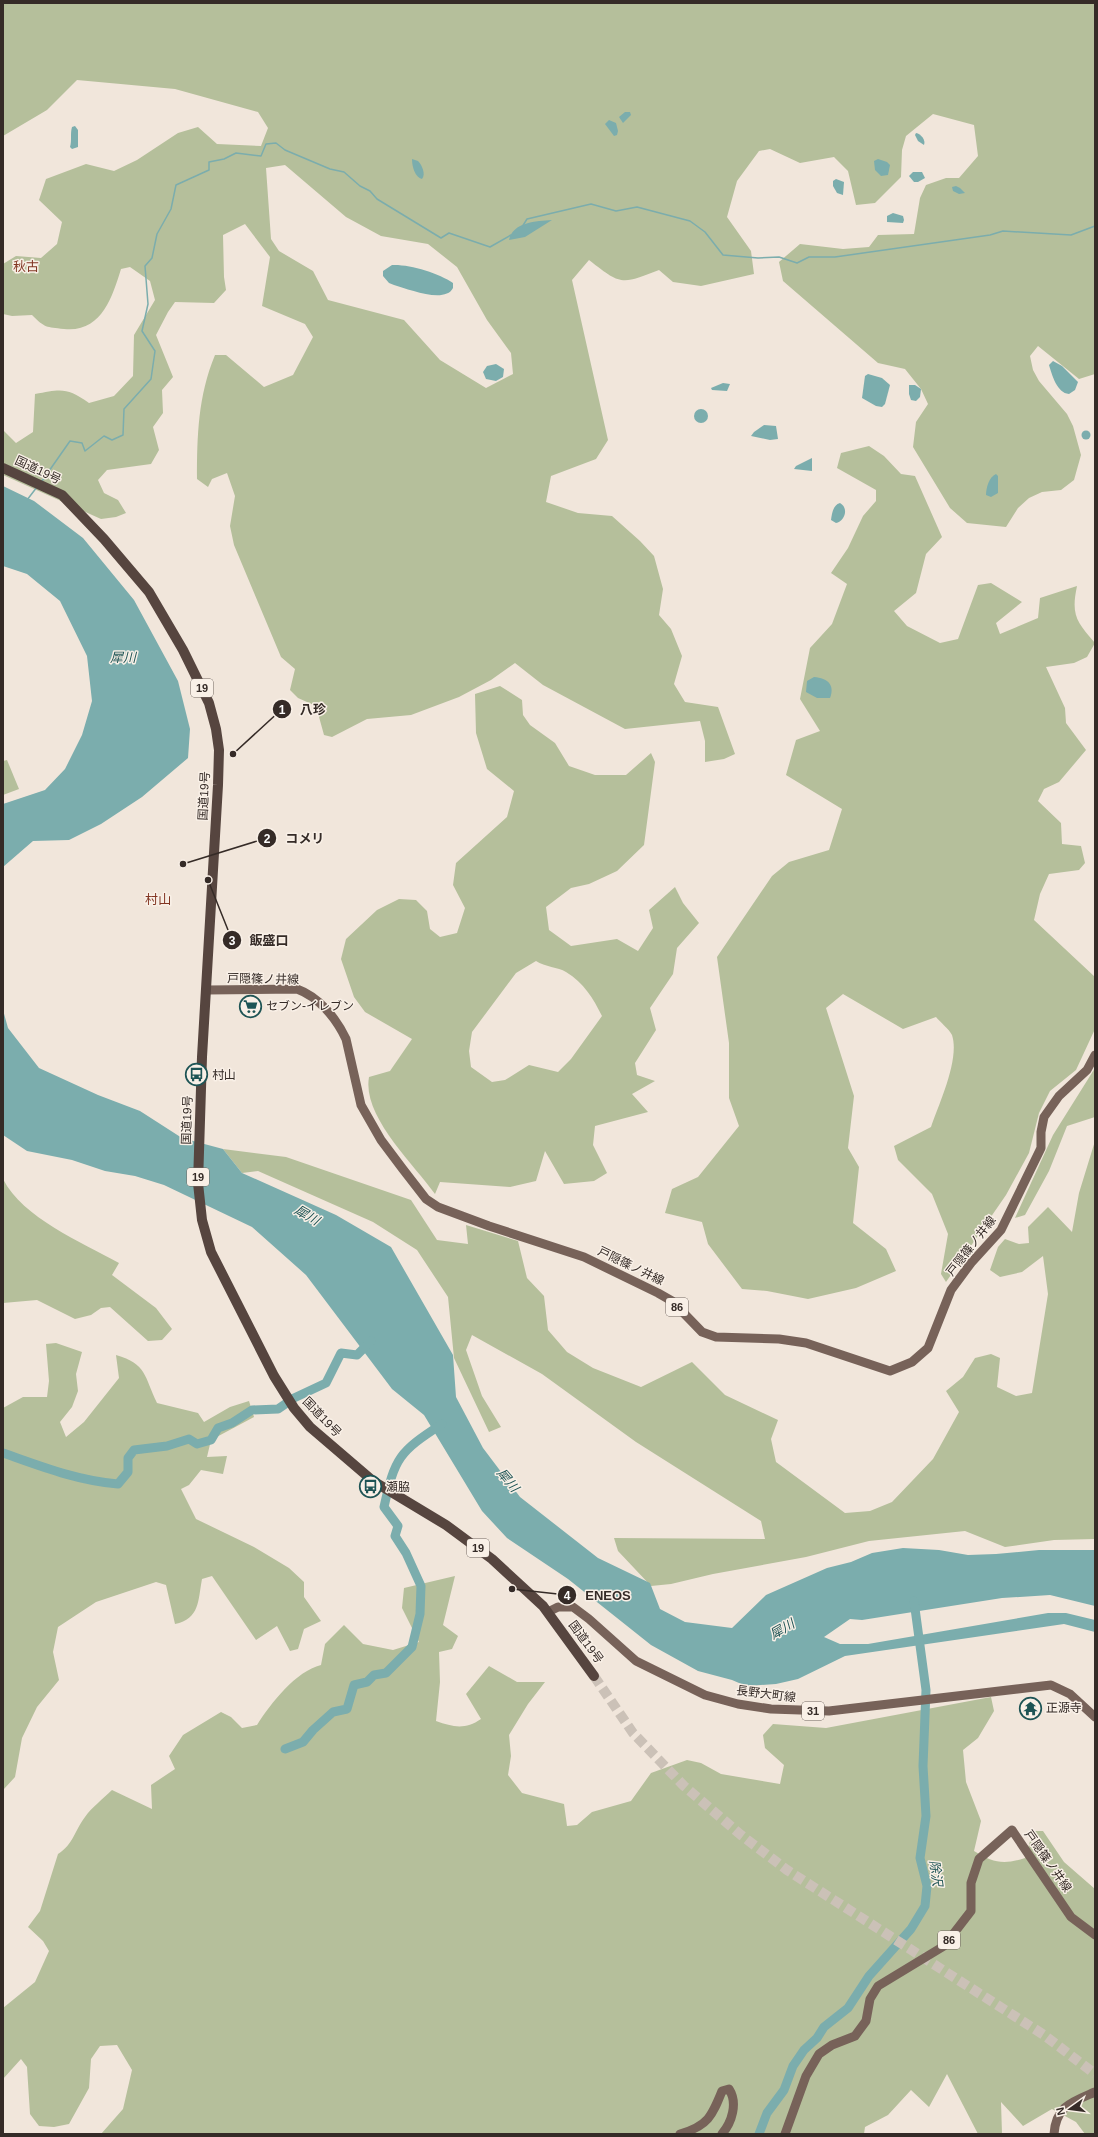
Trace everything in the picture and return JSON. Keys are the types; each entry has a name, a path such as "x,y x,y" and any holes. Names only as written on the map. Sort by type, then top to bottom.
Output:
{"highway":[{"name":"国道19号","path":"3,468 62,495 104,539 149,592 183,650 209,703 216,729 219,750 198,1182 205,1231 211,1252 227,1287 287,1398 294,1408 327,1442 381,1486 397,1497 446,1525 492,1559 524,1586 548,1612 594,1676"}],"main road":[{"name":"戸隠篠ノ井線","path":"207,990 297,989 310,994 341,1029 346,1039 361,1105 378,1134 426,1199 438,1207 474,1221 584,1257 672,1301 702,1332 716,1337 779,1339 806,1343 890,1371 912,1362 928,1348 951,1290 971,1263 1001,1230 1041,1148 1041,1132 1044,1117 1059,1096 1086,1070 1095,1055"},
{"name":"長野大町線","path":"548,1612 558,1607 573,1607 589,1619 636,1661 705,1694 738,1704 778,1710 829,1711 1051,1685 1070,1694 1095,1717"},
{"name":"戸隠篠ノ井線","path":"784,2134 806,2076 819,2054 832,2046 855,2036 866,2021 870,1999 878,1986 944,1946 971,1912 972,1883 979,1859 1012,1830 1071,1916 1095,1935"},
{"path":"680,2134 696,2130 708,2119 722,2091 729,2089 732,2094 732,2114 730,2125 722,2134"},
{"path":"1054,2134 1057,2115 1061,2110 1095,2092"}],"green space":[{"path":"3,3 1095,3 1095,374 1079,379 1038,346 1030,356 1033,370 1039,381 1067,414 1073,426 1081,455 1074,480 1061,490 1042,492 1029,498 1018,508 1006,527 967,523 950,508 913,447 916,422 928,404 921,389 905,369 878,363 783,281 779,262 800,244 843,249 869,247 878,235 914,234 920,198 926,185 946,178 959,178 978,156 974,125 933,114 906,136 902,150 901,177 875,203 856,205 848,171 834,157 800,163 770,149 759,151 737,181 727,217 751,251 754,274 701,286 673,282 659,270 637,278 622,280 608,274 589,260 572,280 608,440 596,459 551,476 546,502 578,513 612,516 640,541 654,556 663,589 659,615 671,629 682,656 674,684 685,702 718,707 735,754 724,759 705,762 705,741 700,721 625,729 543,685 515,663 491,680 459,697 411,715 367,719 332,737 324,735 316,706 298,698 290,690 295,669 281,657 234,545 230,526 235,496 227,473 212,479 208,487 197,479 197,447 202,401 209,370 215,355 226,355 264,387 293,375 313,337 305,324 262,306 270,257 245,224 223,235 224,277 226,290 214,303 175,302 156,335 173,377 162,390 163,413 153,427 159,450 151,464 107,470 98,480 104,493 118,500 126,513 116,517 101,519 3,475 3,430 16,443 33,432 35,394 58,390 64,391 75,394 89,403 114,396 133,376 134,335 155,300 150,281 130,267 121,269 114,291 103,311 96,319 77,329 53,328 46,326 32,315 12,316 3,314 3,264 16,256 41,258 57,244 62,222 39,200 46,179 86,164 114,171 137,160 178,133 198,127 217,144 261,146 268,128 258,112 175,89 77,80 47,110 3,136","holes":["285,165 346,217 381,236 428,244 457,267 487,320 511,353 513,374 486,388 440,360 404,320 328,300 313,271 279,251 271,239 266,168"]},
{"path":"869,446 884,456 901,474 915,476 942,537 926,554 916,593 894,611 907,626 940,643 958,639 978,585 991,583 1022,602 996,623 1000,634 1038,618 1040,598 1077,586 1075,611 1079,623 1095,643 1087,657 1074,663 1046,667 1065,708 1066,723 1086,750 1059,782 1044,789 1038,801 1061,823 1062,844 1081,846 1085,863 1079,870 1049,874 1040,894 1034,920 1095,977 1095,1029 1076,1070 1050,1091 1039,1113 1029,1153 1006,1195 946,1282 941,1274 948,1234 932,1194 898,1160 894,1146 931,1127 951,1069 954,1045 952,1035 936,1017 903,1029 843,994 826,1008 854,1096 848,1148 859,1167 853,1223 886,1249 896,1271 856,1288 808,1299 767,1291 742,1289 708,1244 702,1222 665,1213 672,1189 698,1177 739,1126 729,1098 729,1043 717,957 772,876 789,862 829,850 842,809 786,775 796,740 820,731 800,699 810,648 832,624 847,584 831,573 848,548 863,516 876,501 876,490 837,468 841,453"},
{"path":"500,686 522,700 523,715 530,725 555,743 569,766 595,775 626,775 651,753 655,762 644,845 617,871 589,884 571,888 546,907 549,930 571,946 617,939 638,951 653,928 649,910 675,887 683,903 699,923 677,948 673,974 650,1008 656,1030 635,1063 637,1075 655,1081 632,1094 648,1112 595,1126 593,1145 607,1173 594,1181 564,1184 545,1151 536,1181 510,1187 440,1182 435,1194 403,1154 381,1123 373,1107 369,1092 369,1077 390,1071 412,1039 365,1012 354,997 341,959 346,939 377,910 399,899 416,900 427,911 430,929 440,937 457,933 465,908 453,885 456,863 507,817 514,791 487,769 476,733 475,694","holes":["536,961 543,965 563,970 572,976 583,986 602,1016 571,1059 558,1072 529,1065 505,1080 492,1082 471,1067 469,1051 472,1032 516,973"]},
{"path":"7,760 19,789 3,795 3,761"},
{"path":"1095,1068 1095,1117 1067,1126 1049,1171 1025,1215 1015,1218 1053,1135"},
{"path":"1095,1141 1095,1539 1054,1540 1005,1547 965,1531 869,1541 806,1557 713,1574 671,1584 651,1586 618,1551 614,1538 765,1539 761,1521 636,1442 542,1374 472,1335 466,1350 482,1396 501,1427 489,1432 454,1358 448,1297 417,1250 373,1222 258,1171 242,1173 223,1149 286,1157 411,1200 437,1240 468,1244 466,1225 518,1241 527,1278 544,1296 548,1330 567,1352 593,1368 641,1387 692,1362 725,1395 778,1420 771,1439 776,1462 845,1513 870,1511 892,1502 933,1459 959,1412 946,1391 963,1377 975,1358 991,1354 1000,1358 997,1387 1016,1396 1032,1393 1048,1294 1043,1256 1022,1272 1000,1277 990,1270 998,1247 1005,1239 1019,1244 1029,1243 1028,1227 1048,1207 1072,1232 1079,1193"},
{"path":"3,1179 12,1193 24,1206 38,1217 54,1228 119,1263 112,1275 156,1308 172,1329 162,1340 148,1341 110,1307 101,1308 91,1315 75,1319 37,1300 3,1303"},
{"path":"56,1343 82,1352 76,1374 78,1391 72,1407 60,1422 66,1437 84,1422 119,1378 116,1355 134,1362 139,1367 146,1378 157,1403 198,1413 204,1422 230,1407 249,1401 254,1417 211,1440 207,1457 227,1456 223,1474 201,1470 189,1485 181,1489 196,1519 254,1547 289,1568 304,1582 304,1597 321,1621 304,1629 298,1649 290,1651 277,1626 256,1640 212,1576 202,1579 198,1601 193,1613 189,1618 175,1624 166,1585 156,1582 96,1602 58,1627 53,1652 59,1680 37,1707 22,1738 15,1777 4,1789 3,1408 23,1397 47,1397 49,1381 46,1344"},
{"path":"455,1576 443,1625 458,1636 452,1649 439,1652 440,1682 436,1721 453,1726 464,1726 470,1725 481,1719 466,1694 489,1666 517,1682 545,1682 528,1704 509,1735 511,1756 508,1775 522,1793 564,1804 567,1826 577,1825 592,1812 631,1801 651,1773 687,1760 701,1763 721,1774 780,1784 784,1765 765,1748 763,1735 773,1724 826,1728 991,1697 994,1711 978,1738 963,1750 966,1782 981,1821 974,1851 999,1862 1011,1862 1025,1858 1033,1831 1043,1831 1064,1862 1095,1889 1095,2134 1085,2134 1076,2122 1052,2109 1023,2126 1001,2102 1002,2134 978,2134 947,2074 929,2107 911,2090 888,2115 865,2127 864,2134 101,2134 123,2109 132,2070 117,2045 100,2046 91,2059 89,2088 69,2124 54,2127 39,2126 30,2114 27,2067 21,2059 3,2079 3,2008 35,1982 49,1951 43,1941 28,1927 40,1911 58,1854 70,1842 88,1813 112,1790 152,1809 151,1785 175,1769 169,1756 183,1735 221,1712 231,1717 242,1728 257,1725 269,1707 293,1681 312,1668 321,1665 325,1644 344,1625 363,1644 393,1650 419,1642 402,1608 404,1588"}],"water":[{"path":"625,112 630,112 631,115 623,123 619,117"},
{"path":"609,120 616,123 618,131 617,135 614,136 605,124"},
{"path":"75,126 78,130 78,147 72,149 70,147 71,130 72,127"},
{"path":"916,133 923,138 924,145 918,141 915,135"},
{"path":"412,159 418,161 422,167 424,175 422,179 417,176 414,171"},
{"path":"878,159 887,162 890,165 888,175 881,176 875,170 874,161"},
{"path":"913,172 922,172 925,178 918,182 914,182 909,176"},
{"path":"836,179 844,182 843,195 837,193 833,186 833,181"},
{"path":"956,186 965,193 959,194 953,191 952,187"},
{"path":"893,213 903,216 903,223 887,222 887,216"},
{"path":"552,220 525,237 509,240 511,234 520,226 532,222"},
{"path":"392,265 407,266 440,276 453,283 453,288 449,293 435,295 417,292 394,285 389,283 383,276 383,271"},
{"path":"1053,361 1062,366 1078,382 1075,390 1069,394 1061,390 1056,383 1049,365"},
{"path":"496,364 504,369 503,377 496,381 486,379 483,372 487,366"},
{"path":"868,374 882,378 890,385 885,404 882,407 876,406 862,398 865,376"},
{"path":"723,383 730,384 727,391 712,390 711,388"},
{"path":"909,385 915,385 921,389 920,397 916,401 911,400"},
{"path":"701,409 706,411 708,416 706,421 701,423 696,421 694,416 696,411"},
{"path":"764,425 776,426 778,439 770,440 751,436"},
{"path":"1086,430 1091,435 1086,440 1081,435"},
{"path":"812,458 812,471 794,469 796,466"},
{"path":"996,474 998,476 998,493 991,497 986,495 988,483"},
{"name":"犀川","path":"3,486 34,501 83,538 134,600 178,681 190,729 188,758 142,797 101,824 69,840 33,841 3,867 3,804 45,790 65,769 82,735 92,701 87,656 60,601 27,574 3,566"},
{"path":"840,503 843,505 845,514 842,520 836,523 831,520 833,510 834,507"},
{"path":"814,677 823,679 829,683 832,689 830,698 817,698 806,692 807,681"},
{"name":"犀川","path":"3,1010 8,1028 39,1068 98,1095 140,1111 182,1138 223,1149 242,1173 336,1215 391,1247 453,1355 456,1397 483,1448 520,1497 598,1558 650,1583 660,1609 685,1622 732,1628 766,1595 827,1568 851,1562 872,1553 903,1548 939,1550 968,1555 1039,1550 1095,1550 1095,1606 1050,1595 1002,1598 862,1620 850,1619 824,1637 840,1644 868,1644 1048,1613 1066,1613 1095,1620 1095,1632 1064,1624 845,1656 798,1679 776,1684 746,1686 732,1680 698,1671 651,1645 568,1579 507,1538 482,1511 424,1415 392,1389 306,1275 252,1227 164,1185 135,1176 105,1171 72,1160 27,1151 3,1135"}],"waterway":[{"path":"42,481 70,441 82,443 85,451 104,436 112,440 123,435 124,409 151,379 155,351 142,331 148,304 145,266 152,258 157,234 171,209 176,185 209,170 209,162 224,159 236,153 261,156 266,144 276,143 285,150 330,169 344,172 360,186 370,191 377,199 441,238 449,233 490,247 511,235"},
{"path":"522,227 527,219 591,204 616,211 637,207 690,221 705,232 723,255 758,258 779,257 797,263 809,257 835,257 990,235 1003,231 1071,235 1095,226"},
{"path":"27,500 37,487"},
{"path":"3,1453 45,1468 88,1480 118,1484 128,1472 128,1458 134,1450 167,1446 189,1439 197,1444 211,1440 218,1428 232,1423 252,1410 278,1409 294,1398 326,1383 341,1353 357,1355 371,1341"},
{"path":"285,1749 303,1742 313,1730 333,1712 347,1709 354,1685 367,1682 374,1675 386,1673 412,1647 420,1614 421,1586 406,1553 395,1536 398,1526 384,1507 392,1477 401,1457 416,1442 442,1424"},
{"name":"除沢","path":"759,2134 767,2113 784,2090 793,2066 804,2050 817,2038 824,2027 848,2008 869,1976 911,1929 925,1906 927,1886 920,1858 926,1816 923,1766 926,1690 914,1601"}],"tunnel":[{"path":"594,1676 633,1733 684,1786 741,1835 787,1870 1044,2035 1095,2074"}],"place":[{"name":"八珍","path":"233,754"},
{"name":"コメリ","path":"183,864"},
{"name":"飯盛口","path":"208,880"},
{"name":"セブン-イレブン","path":"251,1006"},
{"name":"村山","path":"197,1075"},
{"name":"瀬脇","path":"371,1487"},
{"name":"ENEOS","path":"512,1589"},
{"name":"正源寺","path":"1030,1708"}],"district":[{"name":"秋古","path":"26,266"},
{"name":"村山","path":"158,899"}]}
